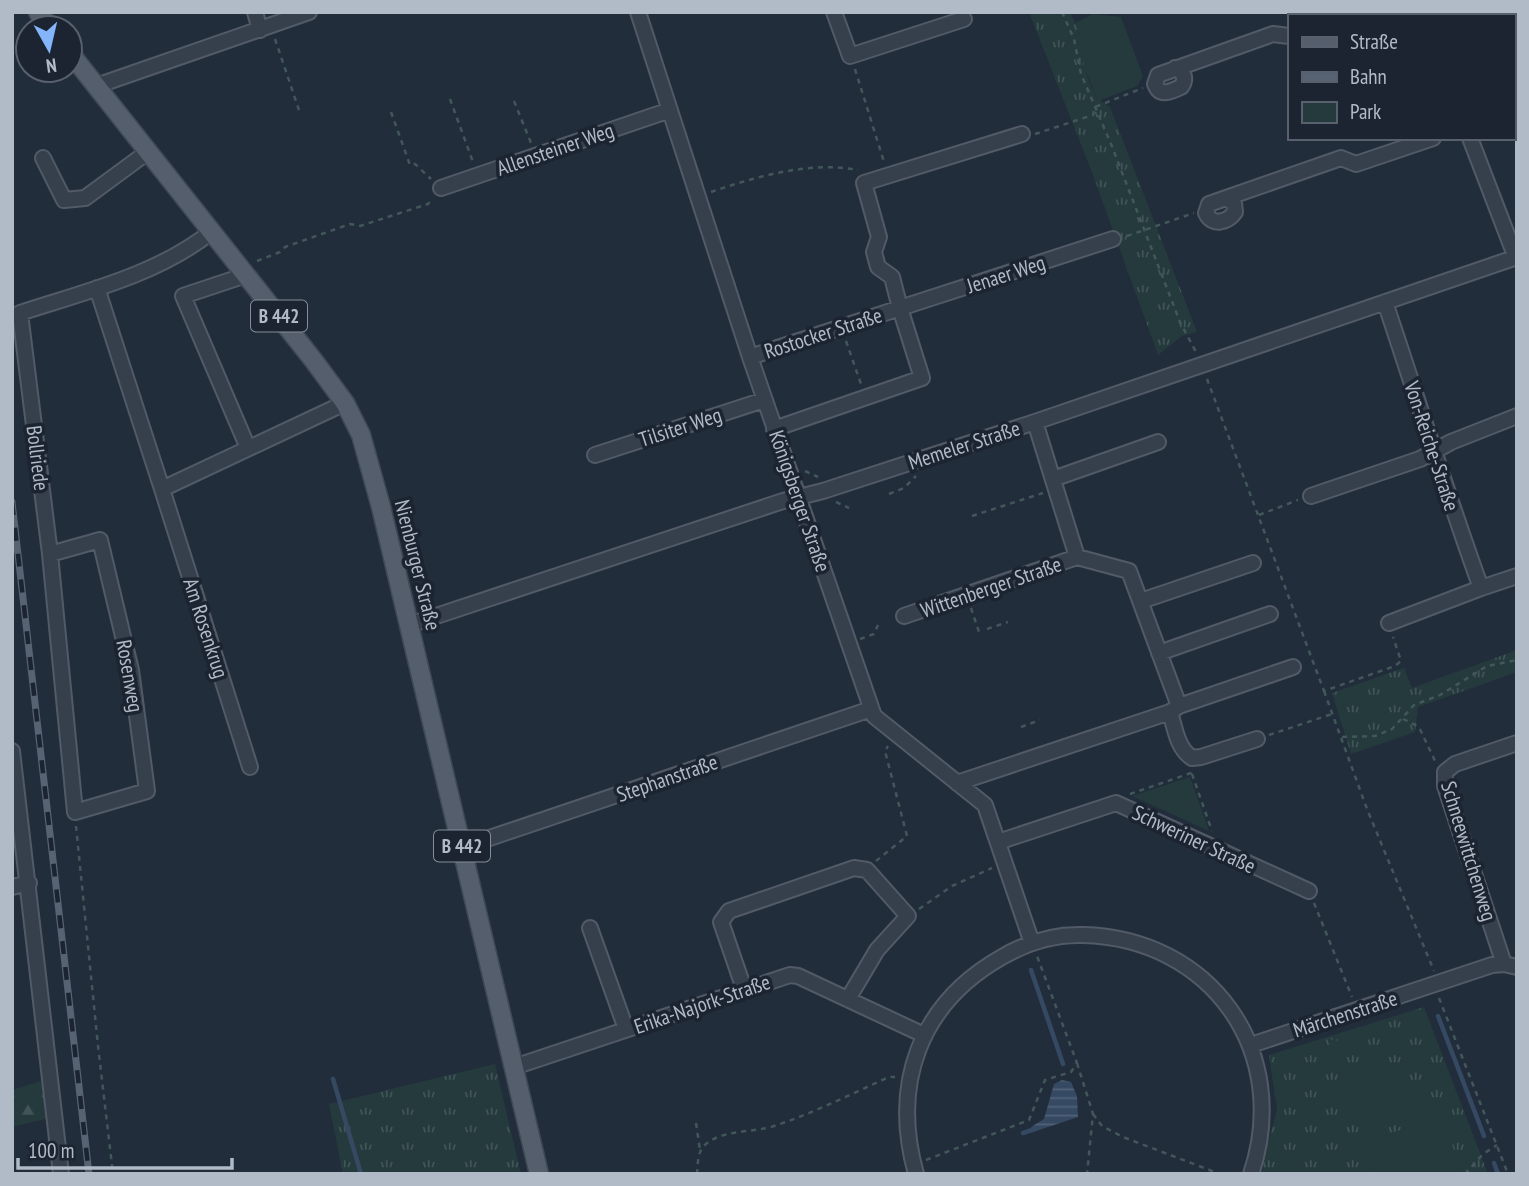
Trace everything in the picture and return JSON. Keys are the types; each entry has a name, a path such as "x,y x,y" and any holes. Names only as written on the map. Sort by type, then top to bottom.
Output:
{"main road":[{"name":"Nienburger Straße","path":"84,71 345,403 361,435 381,507 463,847 539,1174"}],"street":[{"path":"255,12 266,28"},
{"path":"96,86 309,12"},
{"name":"Königsberger Straße","path":"638,12 764,400 871,709 874,716 895,734 985,805 1032,943"},
{"path":"834,12 850,56 964,19"},
{"path":"1155,83 1158,75 1175,68 1273,34 1288,36"},
{"name":"Allensteiner Weg","path":"440,188 670,110"},
{"path":"889,176 1022,134"},
{"path":"1207,209 1209,204 1341,158 1356,164 1427,140"},
{"path":"1471,140 1516,258"},
{"path":"43,158 64,200 85,198 149,151"},
{"name":"Rostocker Straße","path":"750,356 900,308 892,277 878,267 874,252 879,237 864,183 889,176"},
{"name":"Bollriede","path":"75,812 50,554 20,313 151,268 211,232"},
{"name":"Jenaer Weg","path":"900,308 1112,239"},
{"name":"Memeler Straße","path":"409,625 783,501 800,498 1035,422 1516,258"},
{"path":"243,271 183,296 248,449"},
{"name":"Am Rosenkrug","path":"97,288 250,767"},
{"name":"Von-Reiche-Straße","path":"1385,302 1436,452 1444,486 1481,588"},
{"path":"774,429 922,378 900,308"},
{"name":"Tilsiter Weg","path":"595,455 764,400"},
{"path":"162,489 345,403"},
{"path":"1311,496 1420,459 1451,442 1517,416"},
{"name":"Wittenberger Straße","path":"1035,422 1077,557"},
{"path":"1054,484 1158,442"},
{"name":"Rosenweg","path":"50,554 100,540 131,670 147,791 75,812"},
{"name":"Wittenberger Straße","path":"904,616 1077,557 1129,571 1159,653 1174,709 1179,743 1191,765"},
{"path":"1141,601 1252,563"},
{"path":"1389,623 1517,576"},
{"path":"1159,653 1270,614"},
{"path":"957,783 1293,667"},
{"name":"Stephanstraße","path":"463,847 871,709"},
{"path":"1191,765 1201,757 1257,738"},
{"name":"Schneewittchenweg","path":"1511,965 1445,786 1445,772 1455,764 1517,743"},
{"path":"12,751 17,818 29,883 61,1174"},
{"name":"Schweriner Straße","path":"998,842 1116,803 1309,891"},
{"path":"744,989 722,922 729,911 854,868 867,870 908,916 877,950 848,999"},
{"path":"12,887 29,883"},
{"path":"590,928 626,1029"},
{"path":"919,1168 909,1147 906,1122 911,1075 924,1035 959,989 982,968 1032,943 1082,935 1108,937 1137,944 1176,960 1205,981 1225,1003 1251,1045 1260,1079 1264,1115 1258,1154 1251,1174"},
{"name":"Märchenstraße","path":"1251,1045 1492,965 1511,965"},
{"name":"Erika-Najork-Straße","path":"514,1067 790,975 924,1035"}],"path":[{"path":"1062,12 1074,39 1081,74 1180,322 1196,352"},
{"path":"266,28 300,113"},
{"path":"850,56 889,176"},
{"path":"1095,107 1155,83"},
{"path":"450,99 478,176"},
{"path":"514,101 537,156"},
{"path":"1022,134 1034,135 1093,115 1095,107"},
{"path":"243,271 285,247 351,224 360,226 428,204 440,188 415,164 410,165 391,112"},
{"path":"699,196 756,177 835,166 862,171"},
{"path":"1137,233 1207,209"},
{"path":"841,327 865,397"},
{"path":"1206,376 1367,809 1508,1174"},
{"path":"889,494 904,488 918,474"},
{"path":"972,516 1054,484"},
{"path":"1258,515 1311,496"},
{"path":"834,502 849,508"},
{"path":"967,595 979,632"},
{"path":"987,629 1007,622"},
{"path":"1324,691 1395,666 1401,661 1389,623"},
{"path":"848,643 874,634 878,625"},
{"path":"1342,737 1375,736 1392,729 1413,705 1440,695 1487,666 1517,660"},
{"path":"1257,738 1332,714"},
{"path":"1403,719 1419,727 1434,760 1445,772"},
{"path":"1021,726 1041,720"},
{"path":"867,870 907,836 885,751 895,734"},
{"path":"1116,803 1121,797 1191,765 1215,838 1210,846"},
{"path":"75,812 97,1046 113,1174"},
{"path":"908,916 952,886 1004,862"},
{"path":"1309,891 1358,1010"},
{"path":"1032,943 1093,1114 1102,1126 1123,1137 1220,1174"},
{"path":"919,1168 1029,1121 1045,1080 1071,1072 1077,1063"},
{"path":"700,1150 707,1143 734,1133 771,1127 813,1111 889,1077 911,1075"},
{"path":"1087,1174 1093,1114"},
{"path":"696,1123 700,1150 697,1174"},
{"path":"1465,1174 1482,1154 1497,1145"}],"green space":[{"path":"1029,12 1070,12 1080,35 1091,86 1095,94 1110,107 1197,332 1182,336 1158,355 1093,175"},
{"path":"1093,14 1121,17 1143,76 1137,86 1098,101 1084,67 1080,35 1075,23"},
{"path":"1517,650 1517,672 1418,707 1415,732 1351,754 1332,693 1404,668 1412,688"},
{"path":"1190,777 1209,831 1132,796"},
{"path":"1424,1007 1488,1174 1259,1174 1277,1110 1269,1055"},
{"path":"1329,1039 1339,1041 1348,1067 1386,1054 1399,1090 1423,1082 1439,1109 1361,1136"},
{"path":"495,1064 521,1174 343,1174 329,1104"},
{"path":"44,1080 49,1118 12,1127 12,1090"},
{"path":"1441,1116 1462,1171 1454,1174 1373,1174 1363,1143"}],"water":[{"path":"1062,1080 1071,1082 1077,1096 1078,1117 1033,1132 1031,1127 1044,1119 1054,1084"}],"waterway":[{"path":"1031,970 1063,1064"},
{"path":"1438,1016 1484,1136"},
{"path":"333,1079 361,1174"},
{"path":"1023,1133 1035,1129"},
{"path":"1494,1163 1498,1174"}],"railway":[{"path":"12,502 89,1174"}]}
